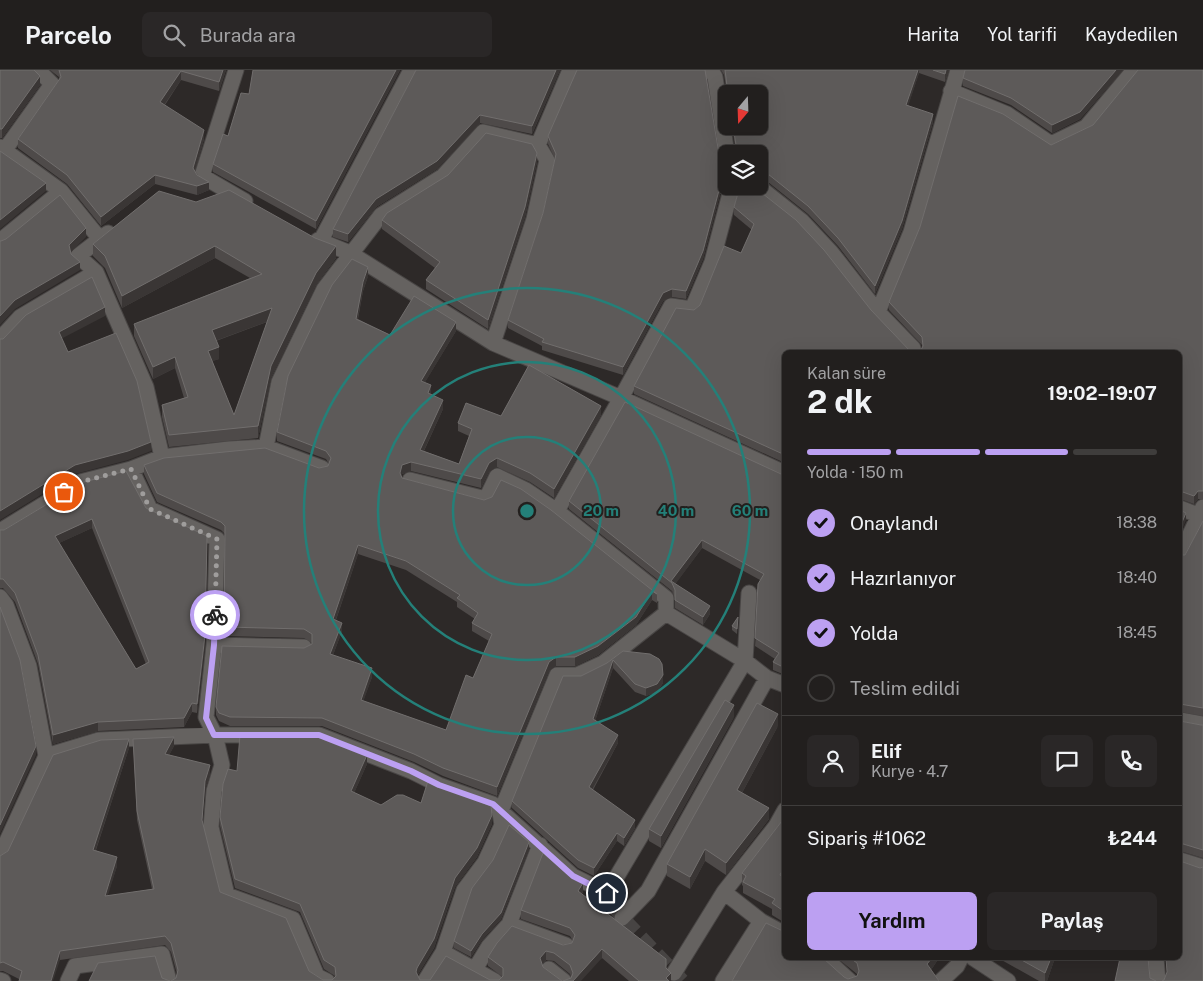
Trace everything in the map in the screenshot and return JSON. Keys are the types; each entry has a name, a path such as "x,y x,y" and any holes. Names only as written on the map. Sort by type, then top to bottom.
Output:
{"street":[{"path":"38,70 52,84 2,149 61,191 100,239"},
{"path":"236,70 202,176 262,210"},
{"path":"320,242 411,70"},
{"path":"538,144 570,70"},
{"path":"711,70 715,77 726,145"},
{"path":"878,312 911,232 932,166 958,70"},
{"path":"951,91 1007,114 1050,144 1086,127 1134,70"},
{"path":"266,447 279,382 324,289 381,215 443,176 483,132 538,144 547,160 534,219 492,343"},
{"path":"0,241 61,191"},
{"path":"214,199 229,192"},
{"path":"768,194 802,221 831,252 878,312 914,350"},
{"path":"557,511 671,306 692,309 712,262 730,195"},
{"path":"121,222 78,256 96,272 146,387 162,458"},
{"path":"303,233 320,242 350,253 492,343 621,398 782,472"},
{"path":"0,339 20,317 96,272"},
{"path":"0,532 80,482 131,469 162,458 229,449 266,447 322,468"},
{"path":"131,469 150,509 217,539 214,645 206,718 214,735 222,764 214,791 211,827 227,895 293,919 317,976 327,981"},
{"path":"409,480 486,499 497,476 526,490 557,511 666,598 666,613"},
{"path":"1182,508 1201,513 1182,551"},
{"path":"46,756 100,740 214,735 319,735 411,771 439,785 493,804 500,813 540,845 573,876 607,893 745,661 749,593"},
{"path":"0,597 6,605 29,666 46,756 0,856"},
{"path":"666,613 745,661 767,678 782,684"},
{"path":"425,981 443,952 464,890 485,862 502,825 500,813 557,675 578,675 603,663 666,613"},
{"path":"214,645 304,647"},
{"path":"622,918 648,891 767,678"},
{"path":"1182,720 1203,724"},
{"path":"674,973 724,892 781,829"},
{"path":"475,969 489,946 509,924 540,845"},
{"path":"1182,861 1203,868"},
{"path":"724,892 761,921 782,932"},
{"path":"723,981 761,921"},
{"path":"509,924 566,945"},
{"path":"443,952 495,981"},
{"path":"68,981 75,966 162,954 169,981"},
{"path":"827,960 850,981"},
{"path":"941,981 957,966 960,960"},
{"path":"976,960 1008,981"},
{"path":"1156,960 1158,981"},
{"path":"549,969 564,981"}],"building":[{"path":"0,70 34,70 40,76 2,129 0,129"},
{"path":"59,70 223,70 219,82 181,71 160,102 204,130 193,168 197,175 209,182 197,186 155,175 101,217 67,175 18,139 61,77"},
{"path":"253,70 396,70 316,221 213,164 223,134 228,136 241,93 249,94"},
{"path":"416,70 556,70 532,126 480,115 437,161 376,199 348,234 333,229"},
{"path":"577,70 705,70 718,148 718,194 703,251 686,291 672,289 663,293 623,367 542,342 544,339 508,320 543,213 556,154 548,136"},
{"path":"725,70 918,70 906,105 933,114 902,221 875,286 838,238 808,206 768,174 768,145 736,145 734,135 768,135 768,85 727,85"},
{"path":"933,70 946,70 945,74"},
{"path":"965,70 1116,70 1080,112 1052,125 1011,98 963,78"},
{"path":"1138,70 1203,70 1203,491 1198,491 1194,496 1182,492 1182,350 921,350 923,346 922,337 889,302 920,227 958,96 1003,114 1051,145 1093,125"},
{"path":"486,133 532,144 537,153 525,207 488,320 426,280 440,262 382,220 387,213 448,175"},
{"path":"0,151 46,183 0,220"},
{"path":"229,190 315,238 336,246 316,273 271,366 258,426 169,435 162,405 188,397 175,357 153,367 134,324 262,274 215,246 122,296 105,256 93,244 159,191 196,202","holes":["272,308 234,415 208,351 219,347 212,330"]},
{"path":"60,195 86,228 69,245 71,254 80,262 15,300 0,316 0,241 6,239"},
{"path":"737,195 764,195 796,220 824,250 871,310 909,350 782,350 782,454 634,386 676,308 694,310 700,305 724,246 741,253 754,224 734,207"},
{"path":"352,259 368,267 356,319 390,335 414,296 456,322 421,381 431,385 428,393 443,400 420,450 459,464 472,429 458,423 466,403 501,416 529,365 601,406 554,489 530,473 497,458 489,463 481,479 411,462 402,465 400,473 402,478 484,500 492,497 501,480 521,489 551,510 657,594 652,591 636,617 598,646 575,657 556,657 549,662 497,787 443,768 414,754 322,718 230,717 219,713 216,707 222,646 304,648 312,644 312,634 304,629 224,627 225,526 221,522 157,493 144,465 164,458 265,448 319,468 328,466 331,458 326,451 277,432 288,376 332,285","holes":["358,545 406,561 460,595 457,598 478,613 472,623 492,634 473,678 466,675 446,730 361,700 372,668 330,654 342,623 333,619"]},
{"path":"92,277 105,307 59,332 68,352 116,333 137,381 151,442 128,451 75,465 0,511 0,339 3,339 26,315"},
{"path":"625,402 782,474 782,666 773,662 779,653 755,638 758,584 764,574 702,540 671,581 710,606 703,617 675,600 675,590 672,583 569,501"},
{"path":"126,471 146,508 207,536 205,635 197,704 192,703 184,718 98,722 53,735 38,655 15,593 3,579 0,579 0,530 4,530 84,482","holes":["92,519 149,662 136,669 55,536"]},
{"path":"1182,511 1186,513 1182,522"},
{"path":"1203,521 1203,708 1182,704 1182,555 1185,555"},
{"path":"0,607 20,660 36,746 0,825"},
{"path":"738,617 737,629 732,626"},
{"path":"623,651 650,654 659,659 662,664 663,675 657,684 646,688 635,684 613,660 593,719 618,735 589,787 635,820 624,838 617,833 594,868 578,860 512,801 563,676 581,676 607,663"},
{"path":"725,700 734,705 661,836 649,829"},
{"path":"757,703 778,714 737,790 769,808 726,863 705,849 690,877 667,864"},
{"path":"1182,721 1203,725 1203,850 1182,844"},
{"path":"240,735 317,735 367,755 351,791 381,805 397,795 403,795 421,803 428,781 491,806 492,815 477,848 455,878 434,939 417,968 416,972 420,980 430,980 446,956 490,980 499,980 503,976 503,968 488,957 512,926 563,945 572,943 575,935 570,928 521,910 543,853 567,874 583,883 578,891 666,959 666,968 671,973 666,978 669,981 639,981 602,949 573,981 563,981 571,978 573,973 570,965 554,953 546,951 540,958 543,967 562,981 171,981 176,978 178,970 171,943 165,936 60,951 51,981 19,981 22,971 3,962 0,963 0,856 8,851 53,755 101,740 129,739 93,850 117,857 105,896 154,889 137,811 133,739 174,737 165,754 210,765 205,781 202,820 220,892 286,918 309,971 323,980 332,980 336,976 335,967 324,960 300,904 235,879 220,817 223,784 228,769 237,771"},
{"path":"782,821 782,871 780,875 782,876 782,910 772,903 775,899 743,882 746,876 742,873"},
{"path":"509,825 529,842 501,913 482,934 471,951 454,941 472,888 493,860"},
{"path":"1182,862 1200,868 1203,867 1203,981 1162,981 1167,972 1166,960 1182,960"},
{"path":"766,923 782,931 782,960 825,960 848,979 857,976 859,971 857,963 853,960 930,960 927,964 939,981 732,981"},
{"path":"155,956 162,978 170,981 89,981 98,963"},
{"path":"1022,960 1050,960 1045,973"},
{"path":"1120,960 1148,960 1150,978 1156,981 1115,981"}],"tunnel":[{"path":"585,921 607,893 622,918 682,981"}],"way so far":[{"path":"64,492 80,482 131,469 150,509 217,539 215,615"}],"route":[{"path":"215,615 214,645 206,718 214,735 319,735 411,771 439,785 493,804 500,813 540,845 573,876 607,893"}]}
